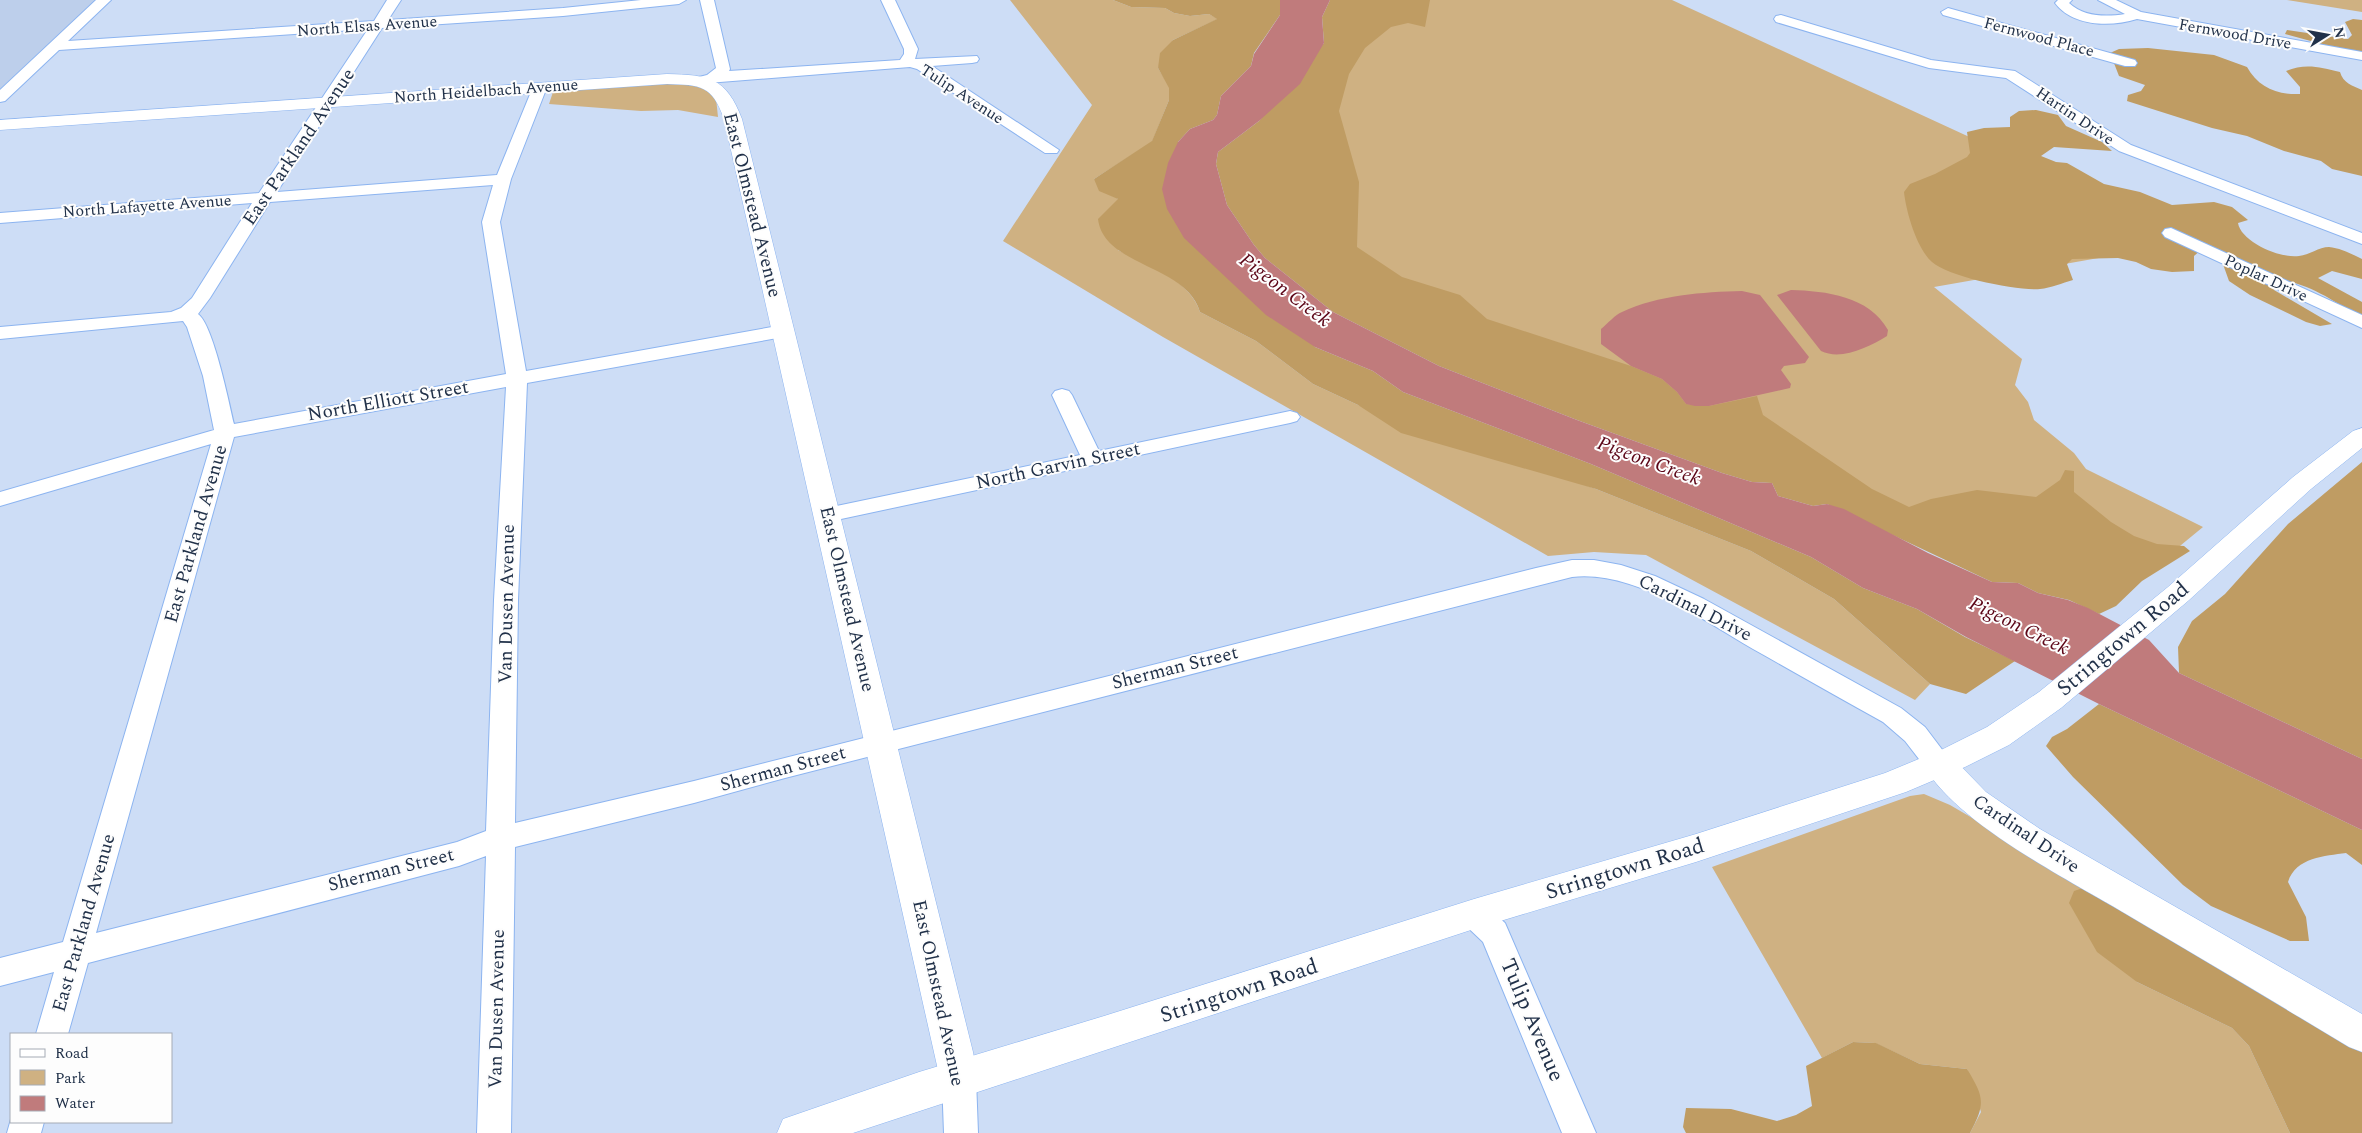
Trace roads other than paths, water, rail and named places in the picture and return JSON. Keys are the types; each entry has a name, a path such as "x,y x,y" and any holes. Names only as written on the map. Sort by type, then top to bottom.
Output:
{"street":[{"path":"0,98 104,0"},
{"name":"East Parkland Avenue","path":"52,1033 225,432 213,376 197,327 194,320 186,315 195,309 212,278 394,0"},
{"name":"North Elsas Avenue","path":"56,46 378,26 562,12 679,0"},
{"path":"706,79 723,69 707,0"},
{"name":"Tulip Avenue","path":"888,0 911,49 911,54 905,62 922,66 1052,150"},
{"path":"2065,0 2062,3 2066,8 2068,24"},
{"name":"Fernwood Drive","path":"2105,0 2137,16 2362,56"},
{"name":"Fernwood Place","path":"1948,12 2130,63"},
{"name":"Fernwood Drive","path":"2037,36 2068,24 2094,18 2129,18 2137,16"},
{"name":"Hartin Drive","path":"1861,58 1779,21 1781,19 1907,58 1944,66 1991,70 2010,74 2125,148 2362,239"},
{"name":"Fernwood Drive","path":"2055,42 2068,24"},
{"path":"1889,67 1903,62 1907,58"},
{"name":"North Heidelbach Avenue","path":"0,124 540,87 667,79 706,79 905,62 972,59"},
{"name":"East Olmstead Avenue","path":"706,79 716,87 729,106 954,1052 958,1079 961,1133"},
{"name":"Van Dusen Avenue","path":"494,1133 509,502 517,378 491,222 493,208 503,179 540,87"},
{"name":"North Lafayette Avenue","path":"0,218 503,179"},
{"name":"Poplar Drive","path":"2171,233 2362,322"},
{"path":"0,333 186,315"},
{"name":"North Elliott Street","path":"0,499 246,427 783,331"},
{"path":"1062,395 1092,458"},
{"name":"North Garvin Street","path":"827,515 1290,418"},
{"name":"Stringtown Road","path":"797,1133 958,1079 1104,1034 1474,914 1696,848 1895,783 1939,764 1998,736 2064,689 2178,594 2302,483 2362,436"},
{"name":"Cardinal Drive","path":"1568,570 1592,568 1626,574 1665,590 1892,715 1915,734 1939,764 1974,801 2028,839 2362,1034"},
{"name":"Sherman Street","path":"0,972 459,854 502,838 675,797 785,767 882,744 1536,576 1568,570"},
{"name":"Tulip Avenue","path":"1474,914 1494,933 1579,1133"}],"water":[{"name":"Pigeon Creek","path":"1280,0 1330,0 1322,17 1324,43 1300,84 1259,121 1218,152 1216,164 1227,205 1254,245 1265,258 1333,312 1439,366 1577,420 1722,473 1752,482 1772,483 1778,496 1813,506 1827,504 1844,509 1928,553 1992,582 2018,583 2038,593 2068,600 2088,608 2149,640 2179,673 2362,759 2362,830 2099,704 1966,637 1917,609 1863,588 1811,557 1591,464 1403,392 1373,371 1315,347 1266,315 1184,238 1167,209 1162,189 1168,163 1178,142 1190,129 1213,120 1217,115 1221,96 1251,66 1254,54 1280,15"},
{"path":"1791,290 1832,294 1858,303 1880,319 1888,330 1887,336 1846,354 1829,354 1821,351 1777,295"},
{"path":"1742,291 1760,295 1809,357 1805,363 1784,366 1781,370 1791,384 1790,388 1709,406 1686,404 1677,392 1662,379 1631,366 1601,344 1601,329 1619,313 1636,306 1666,298 1712,292"}]}
